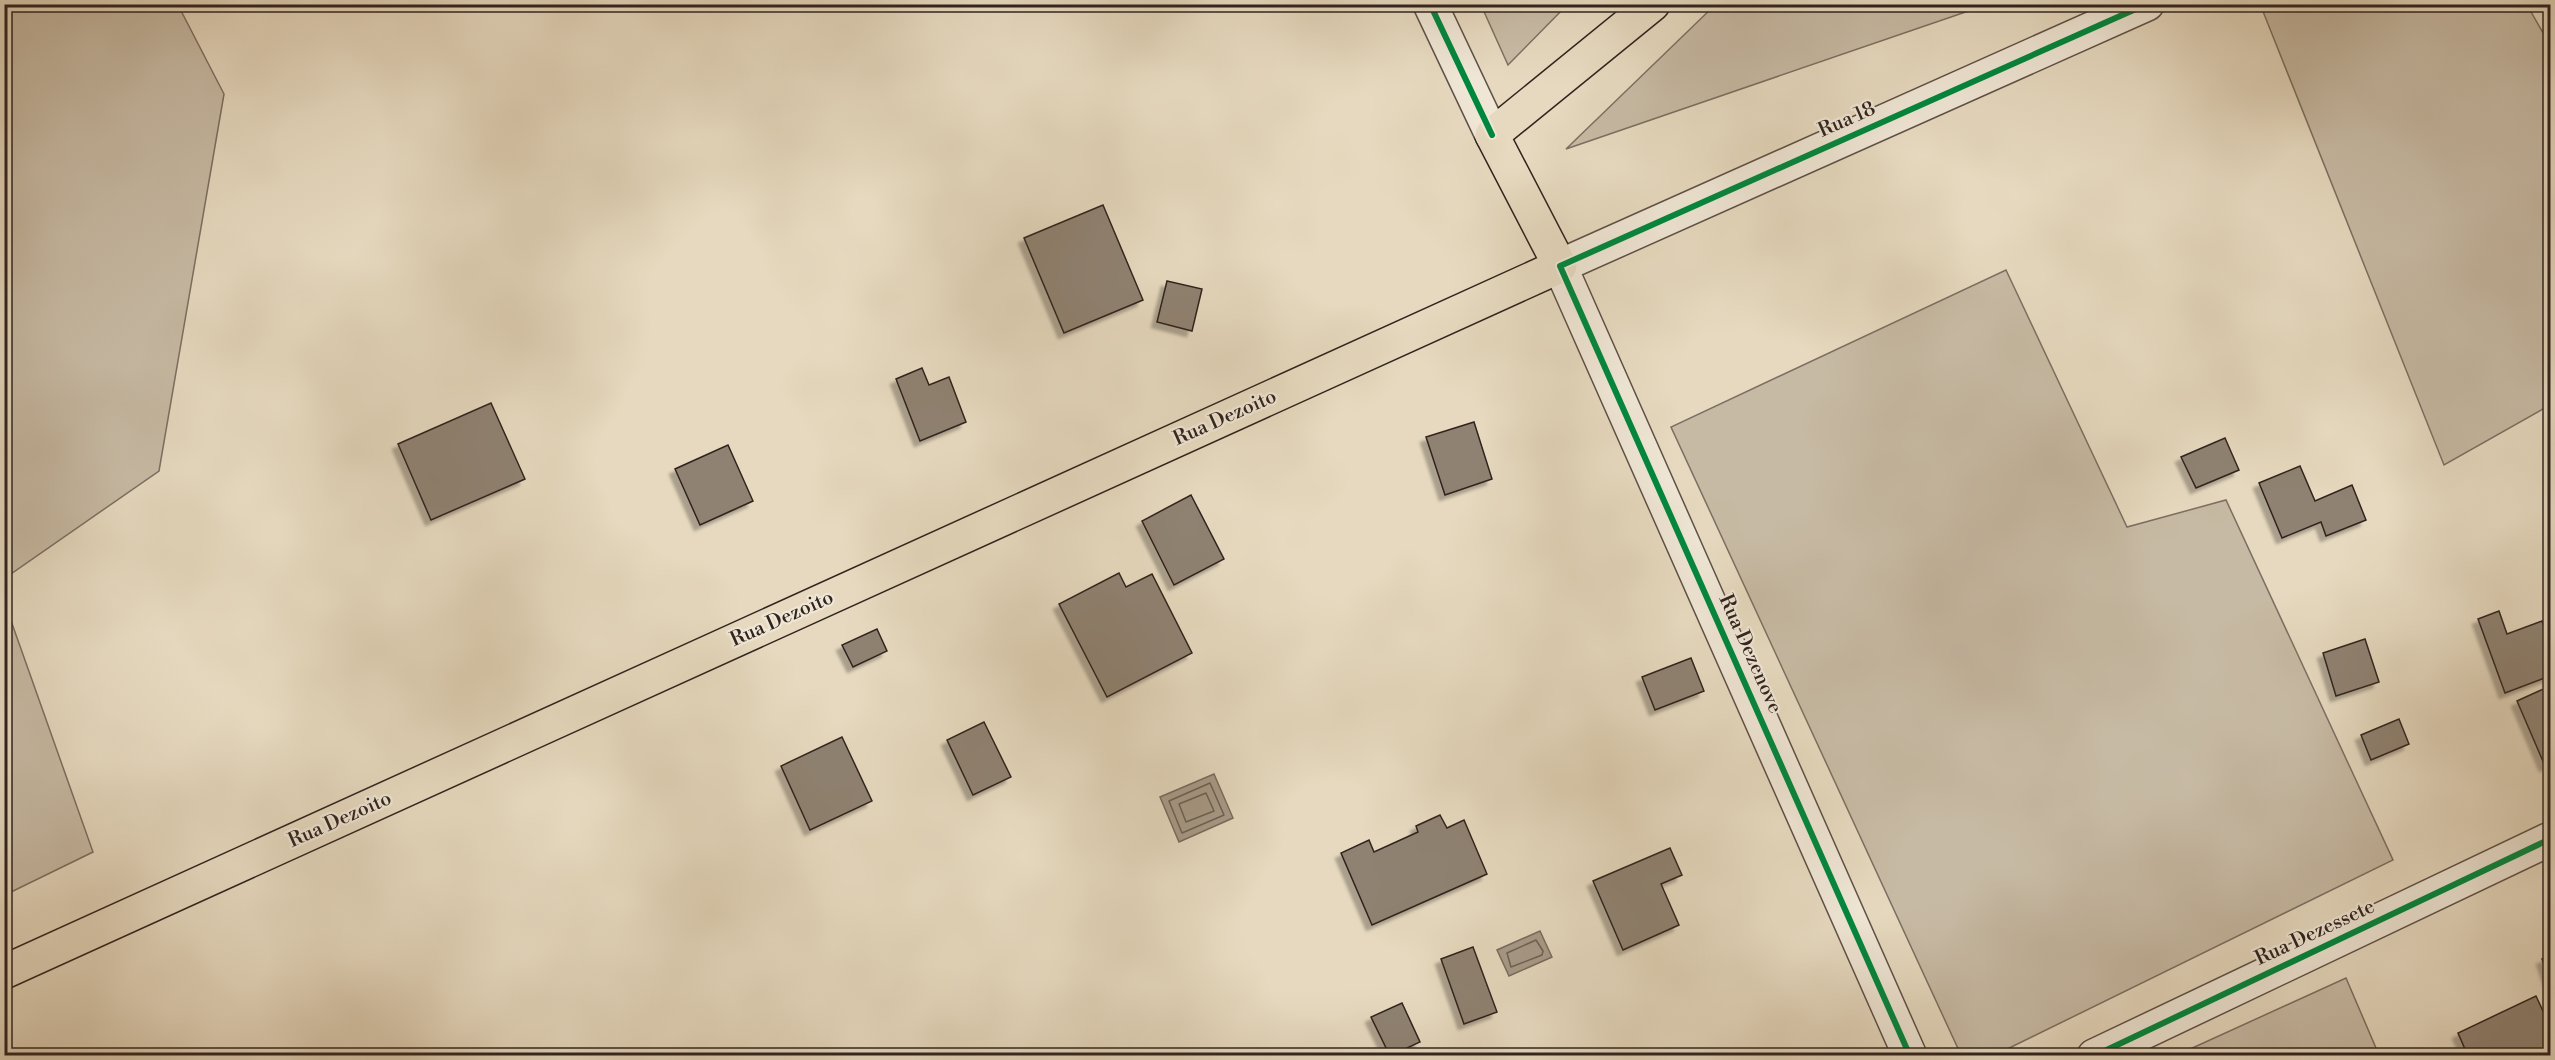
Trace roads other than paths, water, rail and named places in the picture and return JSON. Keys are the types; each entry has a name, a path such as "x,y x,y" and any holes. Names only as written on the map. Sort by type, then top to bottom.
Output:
{"main road":[{"path":"1492,135 1653,4"},
{"name":"Rua Dezenove","path":"1492,135 1560,266"},
{"name":"Rua Dezoito","path":"4,972 1560,266"}],"street":[{"name":"Rua Dezenove","path":"1431,4 1492,135"},
{"name":"Rua 18","path":"1560,266 2147,4"},
{"name":"Rua Dezenove","path":"1560,266 1910,1056"},
{"name":"Rua Dezessete","path":"2094,1056 2550,839"}],"water":[{"path":"1214,774 1233,818 1179,842 1160,797"},
{"path":"1540,931 1552,957 1509,976 1497,950"}]}
